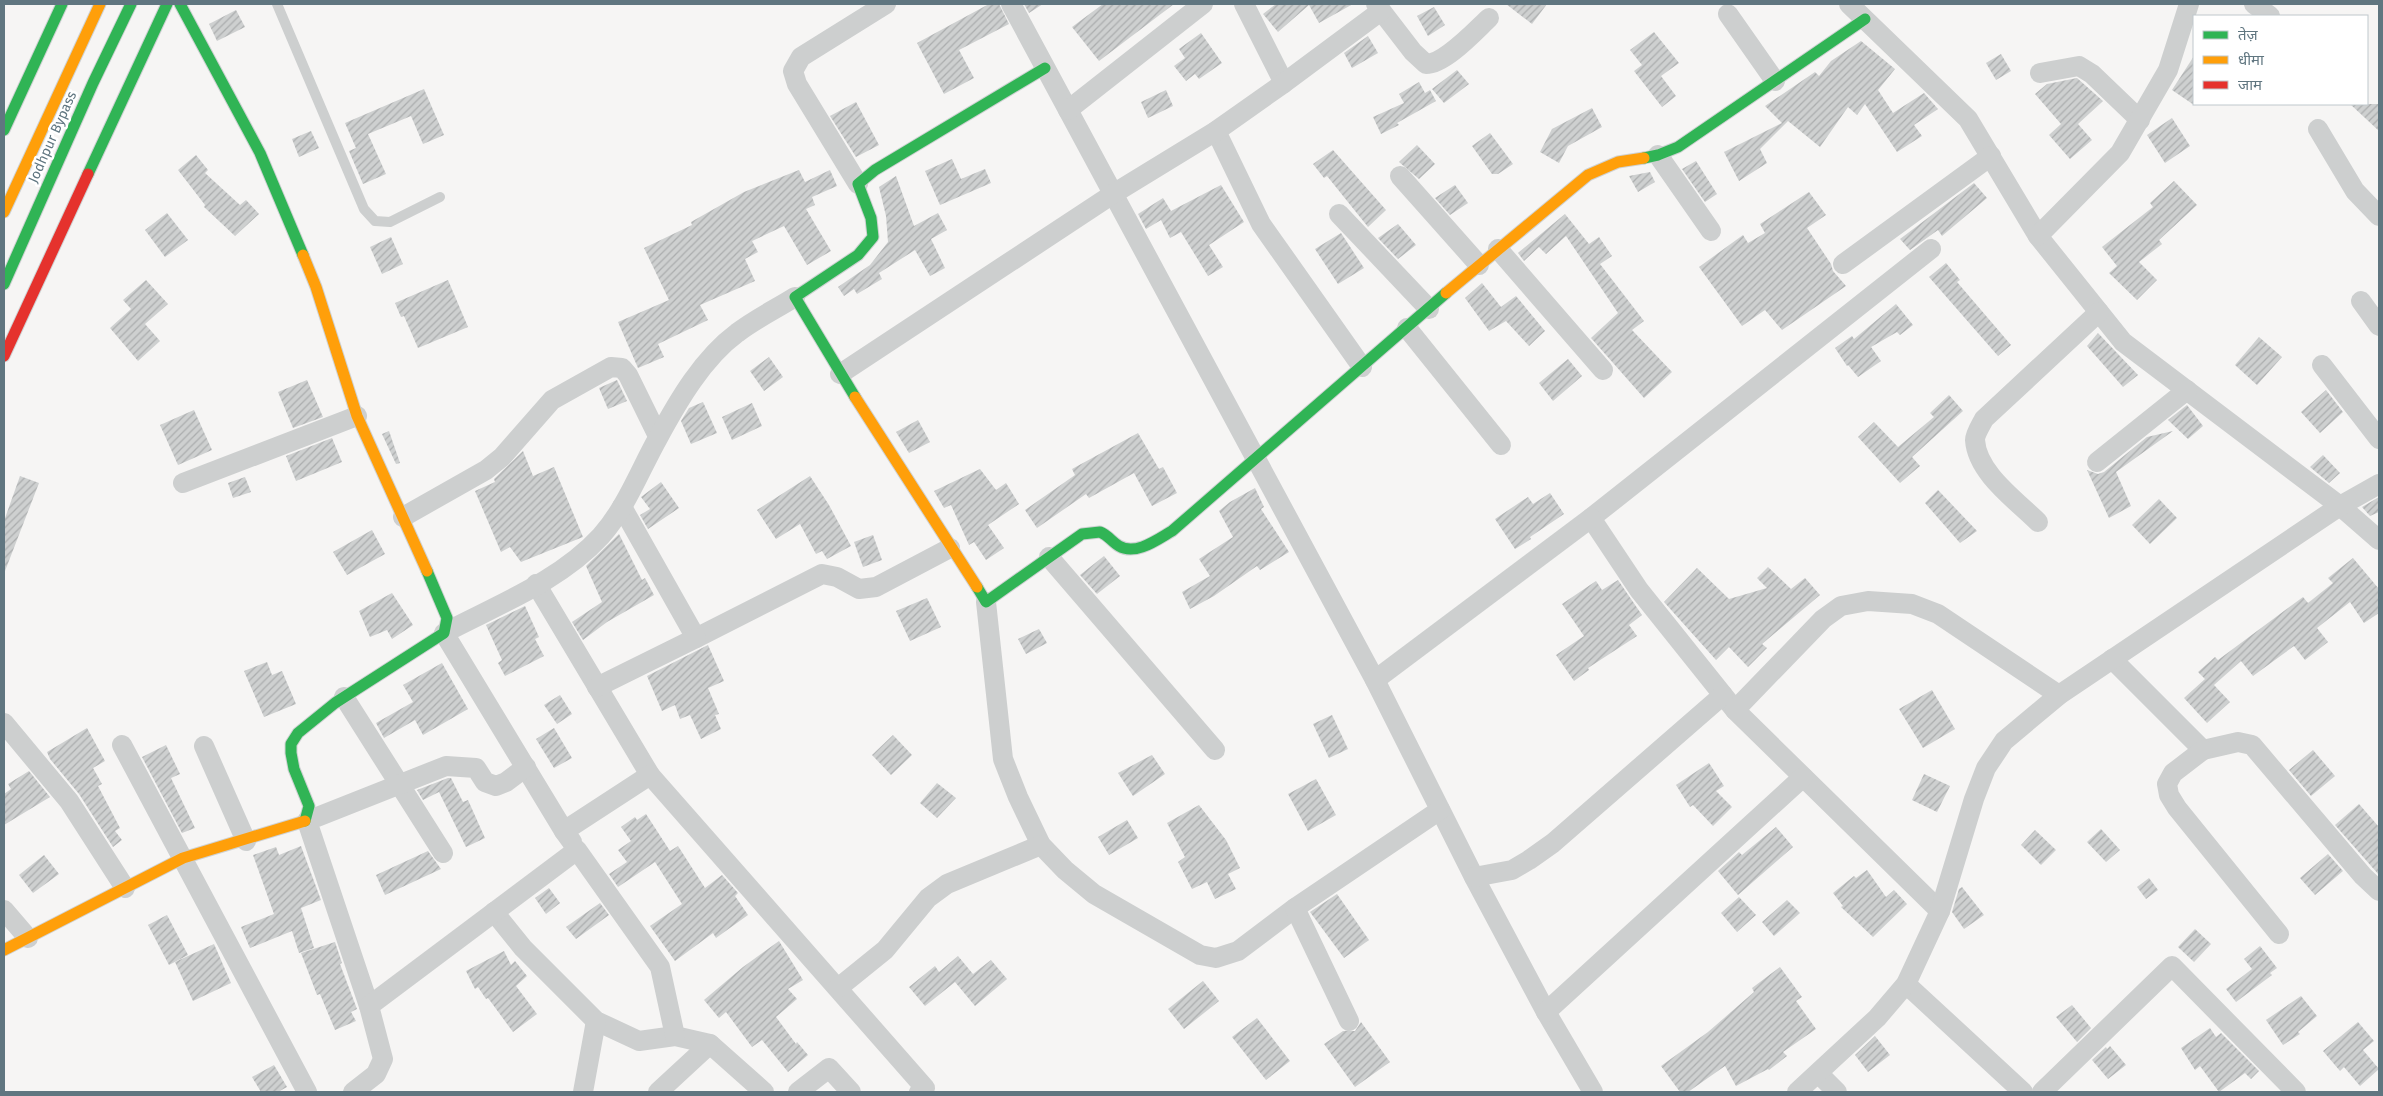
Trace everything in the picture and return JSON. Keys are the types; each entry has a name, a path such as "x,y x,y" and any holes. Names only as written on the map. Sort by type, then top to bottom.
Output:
{"main road":[{"path":"4,130 62,4"},
{"name":"Jodhpur Bypass","path":"4,212 100,4"},
{"name":"Jodhpur Bypass","path":"4,284 93,83 131,4"},
{"path":"4,356 167,4"},
{"path":"4,950 183,858 246,841 307,821 309,806 292,766 291,743 300,730 344,697 444,633 447,618 357,416 316,288 260,153 180,4"},
{"path":"1045,68 876,170 858,184 871,218 873,237 858,254 795,297 840,374 986,602 1082,534 1095,529 1104,532 1116,545 1132,549 1146,546 1172,531 1479,265 1588,174 1618,162 1658,155 1678,148 1865,19"}],"street":[{"path":"858,184 797,84 793,71 801,57 886,4"},
{"path":"1011,4 1375,680 1474,877 1546,1012 1593,1092"},
{"path":"1068,110 1203,4"},
{"path":"1244,4 1284,84"},
{"path":"1849,4 1968,119 2038,236 2123,342 2340,506 2379,540"},
{"path":"2038,236 2120,154 2168,70 2189,4"},
{"path":"2254,4 2269,15"},
{"path":"840,374 1113,194 1216,131 1284,84 1379,7 1417,56 1426,64 1432,64 1443,59 1489,18"},
{"path":"1728,14 1775,81"},
{"path":"2040,73 2079,66 2092,74 2140,120"},
{"path":"2318,129 2355,191 2379,216"},
{"path":"1216,131 1261,224 1362,367"},
{"path":"1658,155 1711,231"},
{"path":"1842,264 1991,156"},
{"path":"1400,176 1479,265"},
{"path":"1339,214 1429,309"},
{"path":"1375,680 1591,518 1930,249"},
{"path":"1498,250 1603,370"},
{"path":"675,1036 660,967 564,832 444,633 536,584 580,557 602,535 622,507 658,436 712,355 736,333 795,297"},
{"path":"2361,301 2379,326"},
{"path":"2038,522 1991,475 1979,457 1975,438 1984,419 2099,312"},
{"path":"1407,328 1501,445"},
{"path":"2322,365 2379,439"},
{"path":"403,517 486,470 502,457 552,400 611,367 622,368 628,375 658,436"},
{"path":"2097,462 2187,390"},
{"path":"183,483 357,416"},
{"path":"1797,1092 1819,1074 1877,1018 1906,984 1940,911 1974,799 1986,768 2004,742 2059,695 2340,506 2379,484"},
{"path":"622,507 696,638"},
{"path":"1591,518 1639,590 1729,703 1940,911"},
{"path":"597,686 822,574 838,577 858,589 876,587 950,548"},
{"path":"1049,557 1215,750"},
{"path":"536,584 650,775 926,1091"},
{"path":"1474,877 1512,870 1529,860 1729,703 1823,619 1841,606 1868,601 1912,604 1938,614 2059,695"},
{"path":"986,602 1003,759 1018,797 1041,844 1065,870 1094,894 1200,955 1216,958 1238,951 1295,908 1440,810"},
{"path":"2112,659 2203,750"},
{"path":"344,697 443,853"},
{"path":"4,723 69,801 125,888"},
{"path":"2279,934 2177,808 2169,795 2167,784 2173,773 2203,750 2238,742 2252,745 2362,876 2379,891"},
{"path":"122,745 307,1092"},
{"path":"204,746 246,841"},
{"path":"353,1092 376,1074 383,1059 369,1006 307,821 446,766 469,766 476,768 485,782 496,786 506,782 526,767"},
{"path":"564,832 650,775"},
{"path":"1546,1012 1803,777"},
{"path":"838,988 885,950 928,898 947,884 1041,844"},
{"path":"369,1006 577,850"},
{"path":"1295,908 1349,1021"},
{"path":"4,910 28,938"},
{"path":"494,912 523,948 596,1021 640,1041 675,1036 710,1044 764,1092"},
{"path":"2042,1092 2172,966 2296,1092"},
{"path":"1906,984 2023,1092"},
{"path":"583,1092 596,1021"},
{"path":"658,1092 710,1044"},
{"path":"798,1092 829,1068 851,1092"},
{"path":"1819,1074 1837,1092"}],"lane":[{"path":"277,4 364,209 375,221 390,222 440,197"}],"building":[{"path":"989,4 999,4 1009,24 959,50 974,78 944,94 917,43"},
{"path":"1024,4 1043,4 1029,13"},
{"path":"1103,4 1174,4 1099,61 1072,27"},
{"path":"1276,4 1353,4 1319,23 1309,5 1278,32 1263,14"},
{"path":"1506,4 1547,4 1532,24"},
{"path":"1434,7 1445,25 1428,36 1417,16"},
{"path":"236,10 245,27 217,41 209,24"},
{"path":"1654,32 1679,63 1661,76 1676,96 1662,107 1634,71 1642,65 1630,50"},
{"path":"1201,33 1222,63 1199,79 1195,74 1186,81 1174,66 1185,58 1179,49"},
{"path":"1368,36 1378,53 1352,68 1344,53"},
{"path":"1861,41 1895,69 1878,90 1893,113 1924,93 1938,109 1914,125 1922,136 1897,152 1865,104 1857,115 1848,107 1820,147 1788,121 1760,149 1767,163 1739,181 1724,152 1782,123 1765,106 1815,72 1819,76 1831,61"},
{"path":"2001,54 2011,71 1996,80 1986,63"},
{"path":"2193,58 2193,104 2172,90"},
{"path":"1457,70 1469,84 1444,103 1432,89"},
{"path":"2077,78 2103,101 2078,124 2092,140 2070,159 2049,135 2061,124 2035,94 2047,84"},
{"path":"1419,82 1425,93 1430,90 1436,101 1397,123 1399,125 1381,134 1373,117 1404,103 1399,94"},
{"path":"424,89 444,135 423,144 411,116 368,134 386,174 363,184 349,151 356,148 345,123"},
{"path":"1166,90 1173,106 1148,118 1141,102"},
{"path":"856,102 879,145 856,157 830,116"},
{"path":"2379,104 2379,131 2351,105"},
{"path":"1592,108 1602,127 1568,146 1559,163 1540,152 1552,129"},
{"path":"2172,118 2190,146 2165,163 2147,135"},
{"path":"311,131 319,148 299,157 292,139"},
{"path":"1490,133 1513,164 1498,174 1492,174 1472,146"},
{"path":"1417,145 1435,164 1419,179 1399,162"},
{"path":"1333,150 1386,210 1368,227 1327,176 1324,178 1313,164"},
{"path":"196,155 208,170 205,173 240,205 246,200 259,214 235,236 204,207 205,205 178,170"},
{"path":"952,159 961,179 985,169 991,183 940,205 925,171"},
{"path":"1696,161 1717,194 1705,202 1682,169"},
{"path":"799,170 805,182 830,170 837,186 812,197 815,205 806,209 831,251 807,265 784,226 752,241 758,252 745,259 755,281 700,305 708,320 658,344 664,357 638,368 618,322 669,300 644,248 692,225 691,222 744,192"},
{"path":"1650,172 1655,182 1638,192 1629,176"},
{"path":"896,176 914,226 938,213 947,230 931,239 945,268 930,276 915,250 879,273 882,279 857,294 854,289 844,296 838,287 870,265 888,242 886,216 879,187"},
{"path":"2174,181 2197,205 2159,240 2162,244 2139,262 2157,280 2137,300 2109,273 2117,266 2102,247 2153,207 2150,203"},
{"path":"1974,183 1987,198 1942,236 1938,230 1910,250 1900,239"},
{"path":"1221,185 1244,222 1209,245 1223,267 1208,276 1181,232 1170,238 1161,220 1146,229 1138,214 1163,198 1171,211"},
{"path":"1455,185 1468,203 1450,215 1435,198"},
{"path":"1809,192 1826,215 1807,228 1831,264 1833,271 1846,286 1782,330 1765,310 1742,326 1699,267 1743,235 1748,243 1765,233 1760,224"},
{"path":"167,213 188,240 165,257 145,230"},
{"path":"1565,214 1589,244 1599,237 1612,256 1600,264 1644,321 1632,330 1672,372 1644,398 1591,338 1618,313 1566,236 1546,254 1539,247 1524,261 1518,253"},
{"path":"1398,224 1416,245 1398,259 1378,238"},
{"path":"1341,233 1364,268 1338,284 1315,249"},
{"path":"391,237 403,264 382,274 370,247"},
{"path":"1946,263 1960,280 1957,282 2011,345 1998,356 1929,277"},
{"path":"146,280 168,304 145,324 160,341 138,361 110,328 131,309 123,300"},
{"path":"448,280 468,327 418,348 404,316 401,317 395,303"},
{"path":"1482,283 1501,307 1516,296 1545,331 1529,346 1506,321 1489,331 1465,298"},
{"path":"1896,304 1913,325 1900,335 1897,332 1871,347 1881,361 1858,377 1847,366 1835,348 1852,336 1854,339"},
{"path":"2098,333 2138,375 2123,387 2087,346"},
{"path":"2259,337 2282,357 2257,385 2235,365"},
{"path":"769,357 783,377 764,391 750,371"},
{"path":"1568,359 1582,376 1553,401 1539,383"},
{"path":"307,380 323,417 293,428 278,392"},
{"path":"617,380 627,401 608,409 599,388"},
{"path":"2326,390 2343,412 2320,433 2301,412"},
{"path":"1949,395 1963,411 1912,457 1920,466 1900,483 1858,437 1874,422 1898,447 1934,417 1930,413"},
{"path":"703,402 717,433 691,444 681,421 689,408"},
{"path":"752,403 762,426 732,440 722,417"},
{"path":"2187,405 2203,426 2188,439 2168,420"},
{"path":"194,410 212,450 178,465 160,425"},
{"path":"918,420 930,442 909,453 896,432"},
{"path":"389,431 400,463 396,464 382,434"},
{"path":"2173,431 2116,472 2131,506 2109,518 2087,470 2098,474 2104,472 2147,437"},
{"path":"1138,433 1159,469 1163,467 1177,493 1152,506 1134,473 1089,498 1086,494 1037,528 1025,510 1075,475 1072,469"},
{"path":"332,438 342,462 296,481 286,456"},
{"path":"523,451 533,476 554,467 583,537 521,562 510,547 501,552 475,491 495,482 494,479"},
{"path":"2323,455 2340,473 2329,483 2310,467"},
{"path":"980,469 996,490 1006,483 1019,504 988,525 1004,548 986,560 974,542 969,545 951,505 944,508 934,491"},
{"path":"20,476 39,483 5,571 4,521"},
{"path":"810,476 829,505 851,546 827,559 822,551 816,554 800,524 776,539 757,510"},
{"path":"245,477 251,492 233,498 228,483"},
{"path":"661,482 679,508 648,529 640,515 650,509 641,497"},
{"path":"1255,488 1264,507 1261,509 1289,552 1260,570 1257,566 1214,596 1190,609 1182,592 1210,576 1199,559 1233,537 1219,511 1230,502"},
{"path":"1938,490 1977,531 1960,543 1925,503"},
{"path":"1550,493 1564,514 1515,549 1495,519 1528,497 1533,504"},
{"path":"2379,497 2379,512 2370,516 2362,507"},
{"path":"2159,499 2177,518 2150,544 2132,525"},
{"path":"372,530 385,554 347,575 333,552"},
{"path":"619,534 642,580 645,578 654,595 607,622 583,640 572,622 602,602 586,566"},
{"path":"873,535 882,560 863,567 854,542"},
{"path":"1104,556 1120,576 1097,594 1080,575"},
{"path":"2353,558 2379,589 2379,613 2364,623 2350,602 2317,628 2328,642 2305,660 2294,646 2253,676 2241,661 2214,685 2230,702 2207,723 2184,698 2205,679 2198,672 2215,657 2218,660 2303,597 2308,603 2333,583 2328,578"},
{"path":"1768,567 1791,589 1805,578 1820,595 1762,644 1767,648 1748,667 1729,647 1716,660 1664,602 1697,568 1729,599 1767,588 1757,578"},
{"path":"1618,580 1642,615 1629,625 1637,636 1588,668 1589,670 1574,681 1556,655 1584,636 1562,604 1596,581 1602,590"},
{"path":"392,593 413,625 392,639 387,630 370,637 359,611"},
{"path":"927,598 941,627 910,641 896,611"},
{"path":"525,606 539,637 535,639 544,656 505,676 498,663 502,660 486,625"},
{"path":"1039,629 1047,643 1026,654 1018,639"},
{"path":"708,645 724,681 708,688 719,714 715,715 721,729 701,739 690,715 680,719 675,705 662,711 647,676"},
{"path":"267,662 272,675 282,671 296,704 264,717 244,671"},
{"path":"442,663 468,709 423,735 415,720 384,738 376,723 413,702 403,685"},
{"path":"1932,690 1955,729 1923,748 1899,709"},
{"path":"560,695 572,714 557,724 544,705"},
{"path":"1332,715 1348,749 1329,758 1313,724"},
{"path":"87,728 105,761 93,768 102,784 98,786 120,828 115,831 122,840 113,847 79,794 50,759 47,752"},
{"path":"554,728 572,758 554,768 536,739"},
{"path":"893,735 912,755 891,775 872,755"},
{"path":"166,745 180,774 171,778 195,828 182,833 142,757"},
{"path":"2313,750 2335,776 2311,796 2289,770"},
{"path":"1152,755 1165,774 1133,796 1118,773"},
{"path":"1709,763 1724,786 1716,791 1732,807 1713,826 1693,805 1690,807 1676,785"},
{"path":"29,771 50,797 4,825 4,794 11,789 8,784"},
{"path":"1924,774 1950,786 1937,812 1912,800"},
{"path":"451,778 463,802 468,800 485,838 466,847 439,792 423,800 417,790"},
{"path":"1316,779 1336,815 1308,831 1288,794"},
{"path":"937,783 956,798 937,818 920,803"},
{"path":"2359,804 2379,827 2379,875 2335,825"},
{"path":"1199,805 1226,840 1240,868 1228,874 1236,889 1215,899 1207,882 1192,889 1178,862 1185,857 1167,823"},
{"path":"646,814 670,851 678,846 705,888 722,875 738,893 735,896 748,915 716,938 713,933 675,961 650,926 682,904 655,862 618,887 609,874 627,862 618,850 631,841 621,827 635,817 637,820"},
{"path":"1127,820 1138,838 1109,855 1098,837"},
{"path":"1776,827 1793,847 1738,895 1718,871 1739,852 1742,855"},
{"path":"2101,829 2120,850 2106,862 2087,842"},
{"path":"2035,830 2056,850 2041,865 2021,845"},
{"path":"301,846 321,900 301,908 314,948 299,953 292,931 250,948 241,927 274,914 253,855 276,847 279,855"},
{"path":"428,851 441,869 385,895 376,875"},
{"path":"2328,854 2343,871 2315,895 2300,878"},
{"path":"44,855 59,874 33,893 19,875"},
{"path":"1867,870 1886,897 1894,890 1907,904 1873,937 1841,907 1843,906 1833,893 1854,876 1856,878"},
{"path":"2149,878 2158,890 2146,899 2137,887"},
{"path":"1962,887 1984,915 1964,929 1952,912 1959,889"},
{"path":"549,888 560,903 546,914 535,898"},
{"path":"1337,894 1369,940 1344,958 1310,912"},
{"path":"1739,897 1756,915 1737,932 1721,913"},
{"path":"1787,900 1800,913 1774,936 1762,922"},
{"path":"600,903 609,915 576,939 566,927"},
{"path":"167,915 188,955 169,965 148,925"},
{"path":"2195,929 2211,944 2194,962 2178,947"},
{"path":"779,941 803,980 788,989 797,999 776,1017 796,1044 797,1042 808,1055 788,1072 762,1040 752,1047 726,1012 719,1018 704,1000 743,967"},
{"path":"335,942 342,963 340,964 357,1009 351,1012 356,1021 335,1030 320,994 317,995 301,953"},
{"path":"214,944 231,983 193,1001 175,962"},
{"path":"2260,946 2277,968 2270,973 2272,975 2236,1002 2226,989 2252,969 2244,959"},
{"path":"504,951 511,965 515,961 527,976 516,986 537,1014 513,1032 488,998 486,999 478,987 475,989 466,971"},
{"path":"958,956 973,974 991,960 1007,979 975,1006 955,982 925,1006 909,987 935,966 939,972"},
{"path":"1780,967 1802,997 1796,1001 1816,1029 1783,1052 1787,1056 1769,1070 1736,1086 1725,1066 1688,1092 1680,1092 1661,1066 1708,1032 1754,992 1752,988"},
{"path":"1203,981 1219,1001 1184,1029 1168,1009"},
{"path":"2301,996 2317,1016 2298,1032 2300,1034 2283,1045 2266,1020"},
{"path":"2072,1005 2091,1028 2077,1042 2056,1017"},
{"path":"1257,1018 1290,1061 1266,1080 1232,1037"},
{"path":"1361,1022 1390,1062 1355,1087 1324,1044 1343,1031 1355,1031"},
{"path":"2358,1022 2374,1041 2363,1050 2379,1069 2360,1086 2344,1067 2340,1071 2323,1051"},
{"path":"2210,1028 2216,1037 2221,1033 2259,1071 2251,1079 2245,1073 2219,1092 2200,1066 2195,1070 2181,1048"},
{"path":"1875,1036 1890,1055 1868,1072 1855,1055"},
{"path":"2110,1046 2126,1065 2108,1079 2092,1060 2106,1047 2107,1049"},
{"path":"274,1065 287,1087 278,1092 261,1092 252,1077"}],"traffic: fast":[{"path":"4,130 62,4"},
{"path":"4,284 93,83 131,4"},
{"path":"88,174 167,4"},
{"path":"180,4 260,153 303,255"},
{"path":"1644,158 1678,147 1865,19"},
{"path":"855,397 795,297 858,255 873,237 871,218 858,184 875,170 1045,68"},
{"path":"977,587 986,602 1082,534 1100,532 1119,546 1132,549 1154,542 1172,531 1446,293"},
{"path":"305,821 309,806 294,769 291,744 298,733 335,703 444,633 447,618 427,571"}],"traffic: slow":[{"path":"4,212 100,4"},
{"path":"1446,293 1588,175 1618,162 1644,158"},
{"path":"303,255 316,287 357,416 427,571"},
{"path":"855,397 977,587"},
{"path":"4,950 183,858 305,821"}],"traffic: jam":[{"path":"4,356 88,174"}]}
